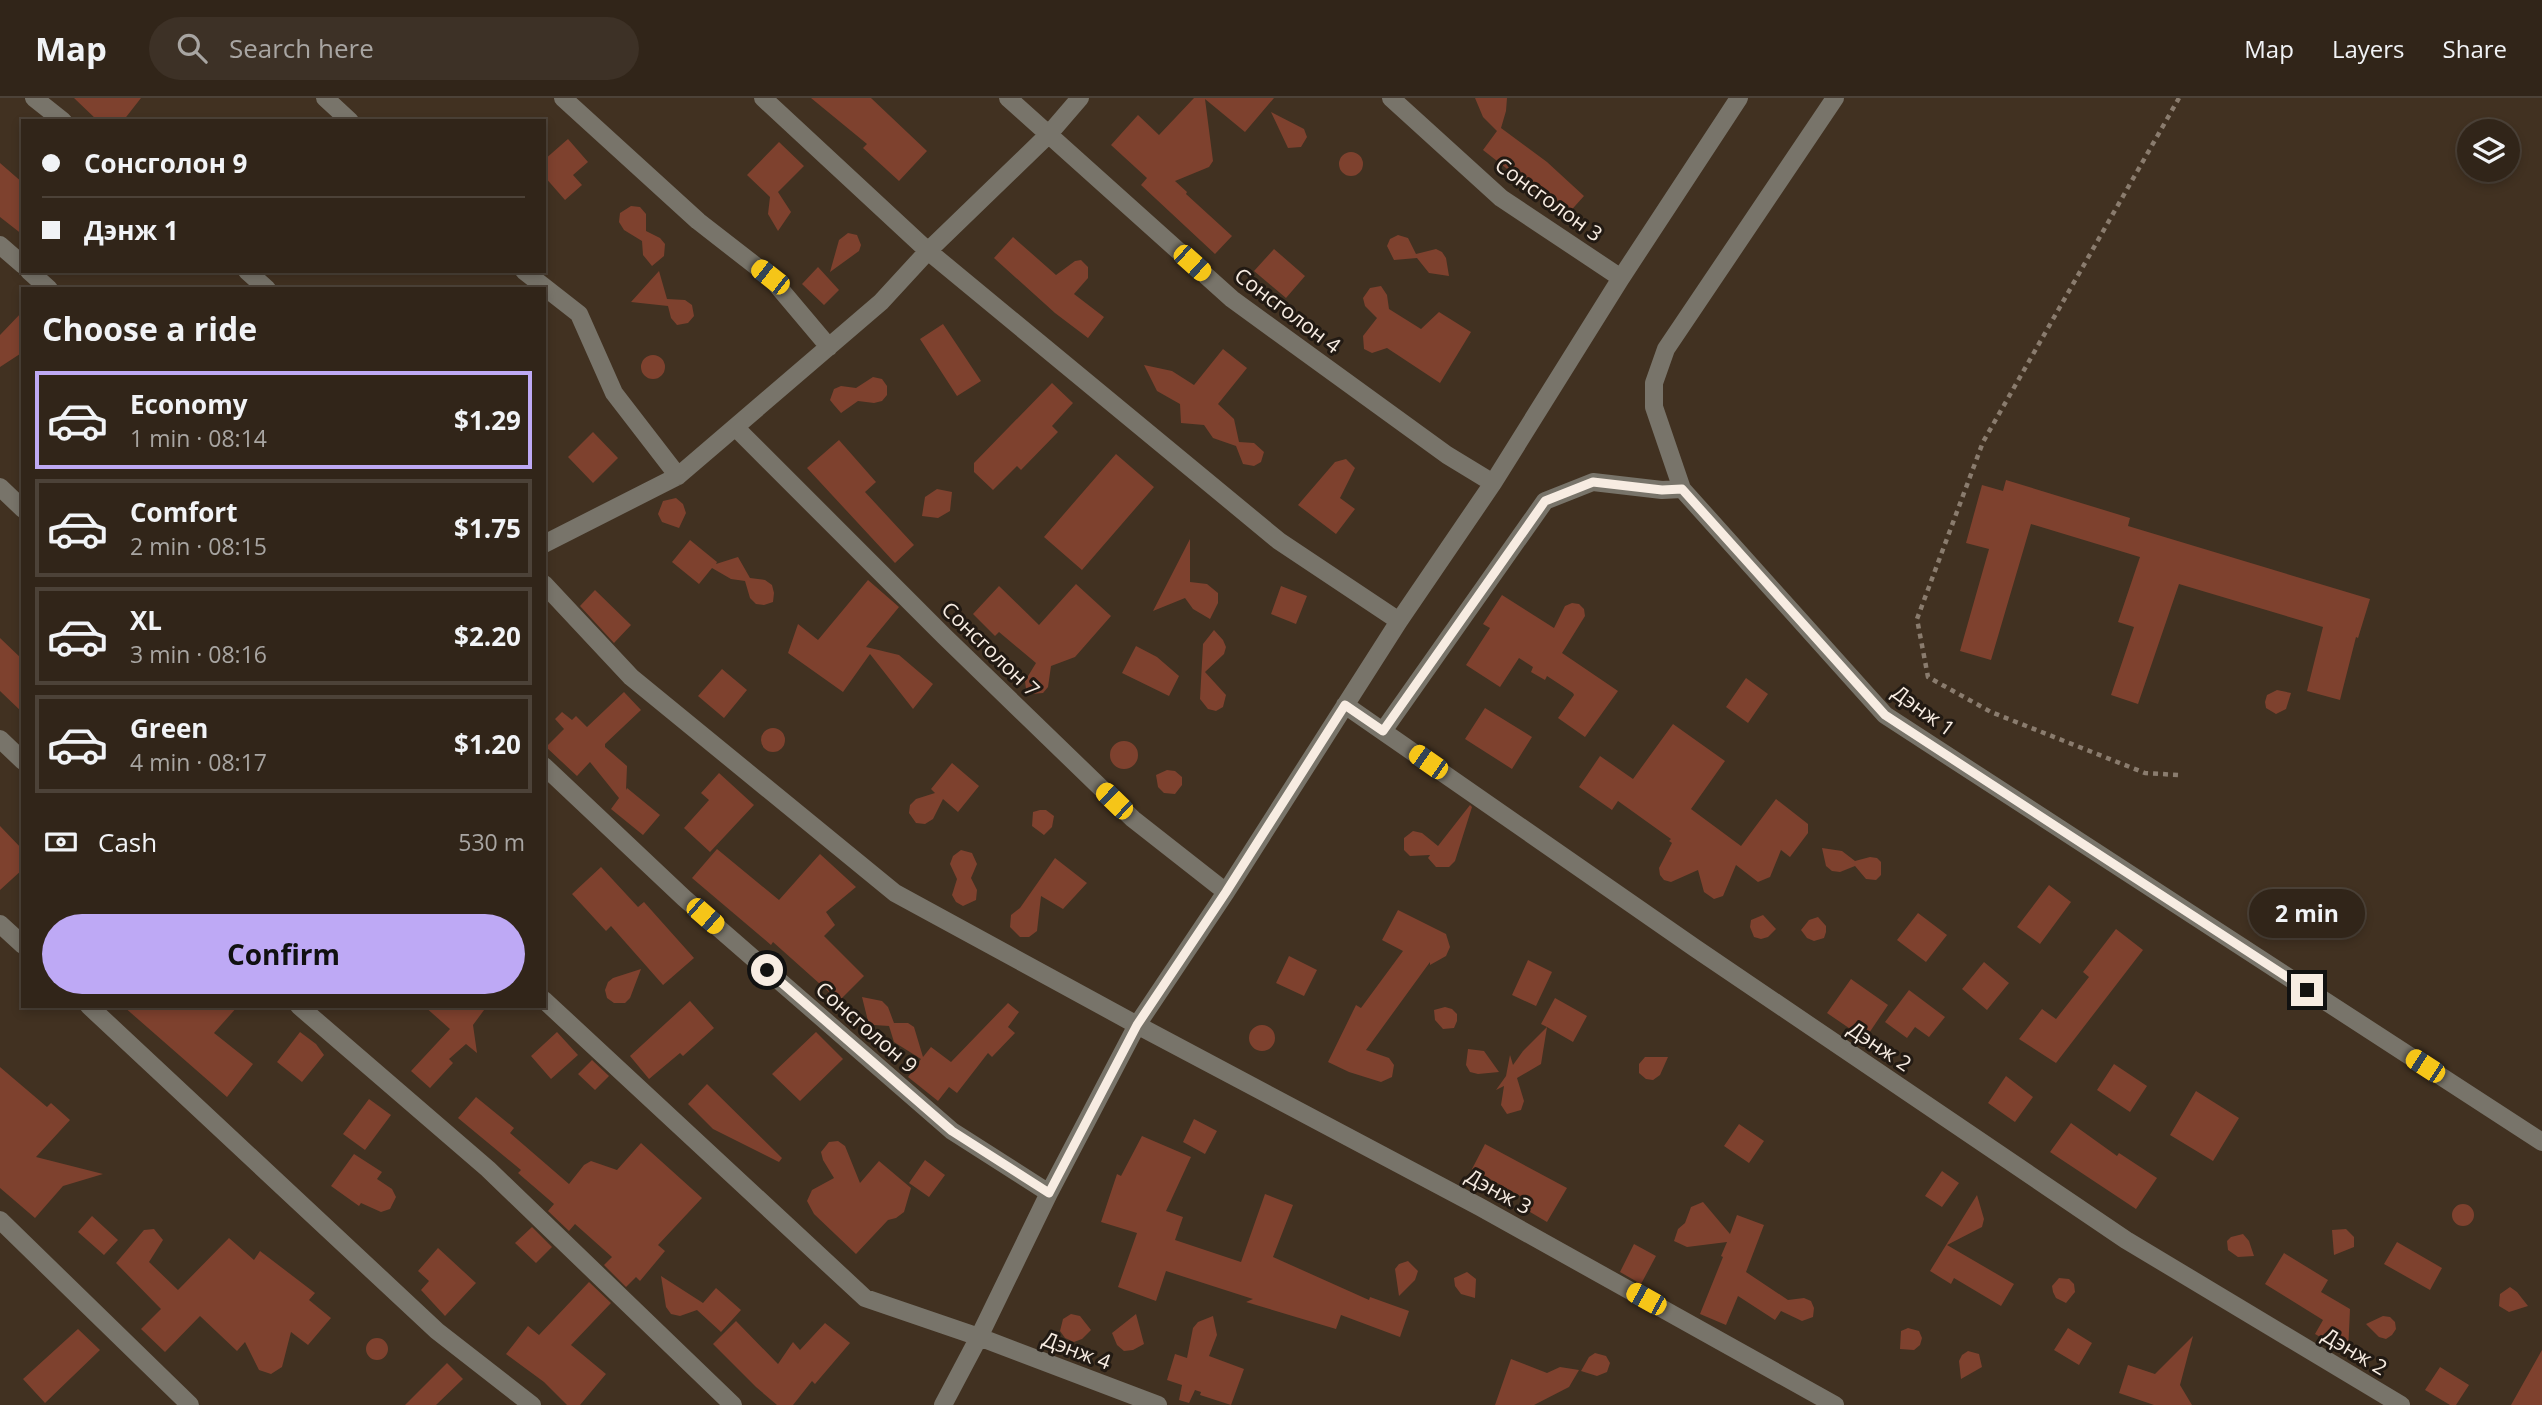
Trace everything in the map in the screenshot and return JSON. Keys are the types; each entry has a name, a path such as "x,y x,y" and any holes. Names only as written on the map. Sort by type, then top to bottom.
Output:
{"street":[{"path":"34,98 61,119"},
{"path":"324,98 347,119"},
{"path":"563,98 698,221 770,277 828,347"},
{"path":"763,98 928,251 1279,541 1399,621"},
{"name":"Сонсголон 4","path":"1008,98 1232,299 1447,455 1493,483"},
{"path":"546,543 678,476 881,302 928,251 1049,134 1080,98"},
{"name":"Сонсголон 3","path":"1391,98 1501,198 1621,278"},
{"path":"943,1405 1137,1025 1226,892 1399,621 1493,483 1621,278 1739,98"},
{"path":"1383,731 1545,501 1593,482 1662,490 1682,489 1654,407 1654,383 1666,349 1835,98"},
{"path":"0,245 21,263"},
{"path":"31,273 47,287"},
{"path":"249,273 265,287"},
{"path":"527,273 544,287"},
{"path":"546,288 579,314 614,393 678,476"},
{"name":"Сонсголон 7","path":"735,427 944,636 1133,819 1226,892"},
{"path":"0,487 21,507"},
{"name":"Дэнж 1","path":"1682,489 1885,715 2542,1142"},
{"name":"Дэнж 3","path":"546,586 631,677 895,892 1137,1025 1480,1207 1835,1405"},
{"name":"Дэнж 2","path":"1345,705 1707,956 2126,1240 2401,1405"},
{"path":"0,739 21,759"},
{"name":"Сонсголон 9","path":"546,768 684,898 952,1131 1049,1193"},
{"path":"8,928 21,943"},
{"name":"Дэнж 4","path":"546,1002 865,1298 979,1337 1158,1405"},
{"path":"91,1008 436,1331 532,1405"},
{"path":"301,1008 488,1169 733,1405"},
{"path":"0,1220 190,1405"}],"path":[{"path":"2178,775 2145,773 1991,712 1928,677 1917,619 1983,442 2179,98"}],"building":[{"path":"74,98 141,98 125,119 96,119"},
{"path":"811,98 871,98 927,151 899,181 863,148 867,144"},
{"path":"1194,98 1274,98 1245,132 1205,99 1213,161 1209,167 1175,181 1232,236 1215,254 1141,185 1147,178 1111,145 1138,115 1159,135"},
{"path":"1475,98 1507,98 1501,128 1547,162 1584,196 1566,216 1522,177 1520,179 1483,150 1497,131 1483,117"},
{"path":"1271,112 1304,129 1307,137 1301,147 1288,148"},
{"path":"568,139 588,162 573,175 582,185 565,200 546,178 546,158"},
{"path":"779,142 804,166 778,192 791,212 778,231 768,214 770,197 747,175"},
{"path":"1351,152 1360,155 1363,164 1360,173 1351,176 1342,173 1339,164 1342,155"},
{"path":"0,163 21,181 21,233 0,217"},
{"path":"631,206 640,207 646,214 646,231 660,238 665,244 664,256 652,266 643,255 642,241 624,230 619,222 620,213"},
{"path":"848,233 857,235 861,245 859,251 830,272 839,240"},
{"path":"1398,235 1408,238 1416,254 1436,249 1442,252 1446,258 1449,276 1429,273 1417,258 1394,260 1387,246 1390,239"},
{"path":"1013,237 1056,275 1075,261 1081,260 1088,267 1088,278 1074,294 1104,317 1088,338 1055,313 994,258"},
{"path":"1274,249 1305,276 1286,298 1254,271"},
{"path":"818,267 839,290 824,305 802,284"},
{"path":"659,271 667,299 685,300 692,305 694,316 688,323 677,325 671,318 668,306 631,302"},
{"path":"1381,286 1387,295 1389,309 1421,329 1439,312 1471,332 1440,383 1387,348 1372,353 1364,349 1363,336 1377,318 1365,306 1363,298 1370,288"},
{"path":"21,313 21,353 0,367 0,335"},
{"path":"943,324 981,381 957,396 920,339"},
{"path":"1223,349 1247,368 1218,404 1234,419 1239,442 1254,443 1264,452 1261,462 1254,466 1243,464 1236,446 1213,438 1204,425 1181,423 1180,404 1157,391 1144,365 1172,371 1194,385"},
{"path":"653,355 662,358 665,367 662,376 653,379 644,376 641,367 644,358"},
{"path":"873,377 882,379 887,386 887,395 882,401 858,401 841,413 830,400 834,389 841,386 856,388"},
{"path":"1052,383 1073,403 1052,426 1058,432 1021,470 1017,466 993,490 974,472 974,463"},
{"path":"593,432 618,458 593,483 568,457"},
{"path":"839,440 876,482 865,492 914,545 895,563 807,468"},
{"path":"1116,454 1154,487 1082,570 1044,537"},
{"path":"1346,459 1355,468 1340,498 1355,509 1336,534 1298,505 1335,462"},
{"path":"2006,480 2130,518 2128,526 2370,599 2358,638 2356,637 2340,700 2307,691 2323,627 2179,584 2138,704 2111,695 2134,627 2118,622 2140,557 2031,524 1991,660 1960,651 1989,549 1966,543 1982,485 2003,491"},
{"path":"937,489 952,492 950,511 938,518 922,516 925,497"},
{"path":"676,498 683,504 686,513 679,528 662,522 658,514 663,501"},
{"path":"1190,539 1190,582 1207,584 1218,593 1218,603 1210,619 1193,609 1185,598 1153,611"},
{"path":"690,540 717,562 716,564 738,557 750,578 765,580 772,585 773,602 756,604 750,598 745,581 731,579 712,568 699,584 672,562"},
{"path":"868,580 899,607 866,647 899,655 933,684 913,709 870,654 843,692 788,653 798,624 818,640"},
{"path":"1076,584 1111,616 1075,657 1051,666 1048,687 1043,693 1032,694 1026,689 1025,681 1036,663 999,632 995,636 973,614 999,586 1039,625"},
{"path":"1281,586 1307,596 1296,624 1271,614"},
{"path":"595,590 631,625 614,643 580,606"},
{"path":"1502,595 1554,628 1565,606 1579,604 1584,609 1585,616 1562,653 1618,691 1585,737 1558,718 1573,693 1547,676 1545,680 1531,672 1533,667 1519,658 1500,687 1466,665 1490,628 1483,624"},
{"path":"1214,630 1226,647 1224,654 1205,672 1226,695 1223,707 1216,711 1208,709 1200,699 1203,644"},
{"path":"0,638 21,658 21,711 0,691"},
{"path":"1136,646 1157,657 1179,676 1169,696 1122,673"},
{"path":"722,669 747,690 724,718 698,696"},
{"path":"1746,678 1768,694 1748,723 1726,707"},
{"path":"2277,690 2291,693 2286,709 2276,714 2266,708 2265,702 2267,695"},
{"path":"624,692 641,710 605,747 627,766 626,790 627,788 660,815 643,835 611,809 619,798 590,762 577,776 546,747 564,729 555,719 562,712 572,720 576,716 587,727"},
{"path":"1485,708 1532,737 1512,769 1465,739"},
{"path":"1673,724 1725,761 1691,809 1741,846 1776,799 1808,824 1808,833 1790,857 1781,850 1770,877 1758,882 1736,865 1723,896 1714,899 1704,892 1698,870 1671,882 1664,880 1659,868 1672,843 1669,841 1671,839 1618,801 1612,810 1579,787 1600,756 1633,779"},
{"path":"768,728 778,728 785,735 785,745 778,752 768,752 761,745 761,735"},
{"path":"1124,741 1134,745 1138,755 1134,765 1124,769 1114,765 1110,755 1114,745"},
{"path":"952,763 979,786 958,812 943,799 933,819 925,824 916,823 909,813 910,805 916,799 935,793 931,789"},
{"path":"1167,770 1175,771 1182,777 1182,785 1175,794 1164,793 1158,787 1156,775"},
{"path":"719,773 754,805 710,852 684,828 709,800 701,793"},
{"path":"1470,805 1472,807 1455,861 1449,867 1436,867 1428,858 1430,855 1410,856 1404,850 1404,838 1413,831 1422,833 1438,846"},
{"path":"1046,810 1054,816 1052,827 1044,835 1032,826 1033,812"},
{"path":"0,826 21,848 21,871 0,890"},
{"path":"1822,848 1842,851 1855,861 1877,858 1881,862 1881,875 1876,880 1866,879 1855,866 1840,872 1832,871 1826,866"},
{"path":"717,849 779,900 820,854 856,887 826,912 835,925 824,936 864,976 839,1001 773,942 771,945 692,878"},
{"path":"961,850 972,853 977,864 971,878 977,890 976,900 963,906 956,902 952,895 957,879 950,864 953,856"},
{"path":"1055,858 1087,883 1063,909 1041,896 1037,931 1029,937 1020,937 1010,927 1011,915 1020,908"},
{"path":"601,867 638,907 644,902 694,958 663,985 611,926 606,931 572,894"},
{"path":"2049,885 2071,902 2040,944 2017,927"},
{"path":"1398,910 1446,934 1450,947 1446,956 1430,965 1430,962 1366,1050 1389,1058 1394,1065 1392,1077 1381,1082 1328,1062 1356,1005 1361,1008 1403,951 1382,940"},
{"path":"1918,913 1947,935 1926,962 1897,940"},
{"path":"1763,915 1776,929 1768,937 1761,939 1754,937 1750,927 1751,920"},
{"path":"1818,917 1826,926 1826,932 1824,938 1814,941 1807,938 1801,930 1809,920"},
{"path":"2116,929 2143,950 2056,1063 2019,1039 2042,1009 2056,1019 2089,977 2083,972"},
{"path":"1289,956 1317,970 1304,996 1276,983"},
{"path":"1528,960 1552,972 1536,1006 1512,995"},
{"path":"1984,962 2009,983 1987,1010 1962,989"},
{"path":"641,969 630,998 625,1003 614,1003 607,998 605,990 608,982"},
{"path":"1851,979 1888,1005 1865,1039 1827,1013"},
{"path":"1909,990 1945,1017 1929,1037 1915,1027 1907,1038 1885,1022"},
{"path":"862,997 882,1001 888,1007 894,1023 908,1023 914,1027 923,1057 931,1047 951,1062 1008,1003 1019,1012 1008,1027 1015,1033 992,1057 988,1053 957,1093 949,1087 938,1101 908,1077 921,1059 894,1042 889,1026 874,1025 868,1021"},
{"path":"1555,998 1587,1016 1573,1042 1541,1024"},
{"path":"690,1001 714,1028 683,1056 680,1053 649,1079 630,1056"},
{"path":"1445,1007 1457,1014 1454,1028 1443,1029 1435,1020 1434,1010"},
{"path":"125,1008 236,1008 214,1033 253,1064 227,1097"},
{"path":"426,1008 486,1008 473,1025 477,1053 466,1044 449,1059 453,1063 430,1088 411,1071 450,1029"},
{"path":"1262,1025 1271,1029 1275,1038 1271,1047 1262,1051 1253,1047 1249,1038 1253,1029"},
{"path":"1547,1027 1541,1064 1517,1078 1524,1101 1521,1110 1507,1114 1501,1105 1504,1086 1496,1090 1506,1076 1510,1055 1513,1065"},
{"path":"300,1032 316,1044 324,1055 302,1082 277,1062"},
{"path":"557,1032 578,1055 551,1079 531,1056"},
{"path":"816,1032 843,1059 800,1101 772,1074"},
{"path":"1468,1049 1484,1051 1499,1072 1470,1072 1466,1065"},
{"path":"1645,1057 1668,1057 1660,1075 1653,1080 1646,1079 1639,1073 1639,1064"},
{"path":"592,1060 609,1076 595,1090 578,1074"},
{"path":"2114,1064 2147,1086 2130,1112 2097,1090"},
{"path":"0,1067 47,1107 51,1103 70,1120 36,1157 103,1174 63,1186 35,1218 0,1188"},
{"path":"2006,1076 2033,1097 2015,1122 1988,1103"},
{"path":"707,1084 782,1158 779,1162 713,1129 688,1104"},
{"path":"2196,1091 2239,1118 2213,1161 2170,1135"},
{"path":"476,1097 514,1128 510,1133 569,1184 584,1165 591,1161 617,1170 641,1143 702,1198 658,1245 665,1251 640,1281 636,1277 626,1287 604,1265 612,1257 575,1224 569,1231 548,1211 554,1204 518,1173 521,1170 458,1118"},
{"path":"369,1099 391,1115 365,1150 343,1134"},
{"path":"1194,1119 1217,1131 1205,1154 1183,1142"},
{"path":"2071,1123 2117,1156 2119,1153 2157,1178 2136,1209 2050,1152"},
{"path":"1739,1124 1764,1141 1749,1163 1724,1146"},
{"path":"1142,1136 1191,1157 1166,1211 1183,1217 1175,1240 1241,1262 1265,1194 1293,1205 1273,1257 1369,1300 1370,1297 1409,1311 1400,1337 1341,1315 1336,1329 1246,1302 1253,1299 1166,1271 1156,1301 1118,1287 1137,1233 1101,1222 1117,1174 1121,1176"},
{"path":"838,1141 845,1146 860,1183 879,1161 911,1188 904,1212 888,1220 856,1254 814,1214 807,1201 812,1190 834,1178 821,1152 829,1142"},
{"path":"1485,1144 1567,1188 1547,1222 1525,1209 1529,1201 1472,1169"},
{"path":"354,1154 382,1172 377,1179 392,1189 396,1197 390,1209 381,1212 361,1203 359,1206 331,1186"},
{"path":"925,1160 945,1175 929,1197 909,1183"},
{"path":"1942,1171 1959,1183 1942,1207 1925,1196"},
{"path":"1977,1195 1984,1219 1982,1227 1947,1245 2014,1284 2001,1306 1954,1278 1951,1284 1930,1271"},
{"path":"1703,1202 1730,1234 1737,1215 1764,1225 1746,1272 1788,1300 1804,1298 1811,1301 1814,1308 1813,1317 1802,1321 1781,1311 1775,1320 1738,1296 1726,1325 1700,1314 1727,1242 1687,1247 1674,1241 1691,1207"},
{"path":"2459,1204 2467,1204 2474,1211 2474,1219 2467,1226 2459,1226 2452,1219 2452,1211"},
{"path":"92,1216 118,1240 104,1255 78,1232"},
{"path":"532,1227 552,1247 536,1263 515,1243"},
{"path":"154,1229 163,1240 149,1262 178,1290 229,1238 254,1260 260,1251 315,1293 309,1300 331,1318 308,1345 291,1332 282,1367 271,1374 259,1370 245,1342 237,1351 200,1316 165,1352 141,1329 161,1309 116,1263 144,1230"},
{"path":"2346,1229 2354,1237 2354,1247 2334,1255 2332,1230"},
{"path":"2243,1234 2249,1241 2254,1256 2238,1257 2228,1250 2227,1241"},
{"path":"2397,1242 2442,1268 2430,1290 2384,1264"},
{"path":"1634,1244 1656,1256 1641,1284 1620,1272"},
{"path":"438,1248 476,1283 445,1316 421,1290 429,1281 418,1271"},
{"path":"2284,1253 2328,1280 2321,1292 2350,1309 2348,1353 2315,1334 2323,1320 2265,1284"},
{"path":"1408,1261 1418,1271 1415,1280 1399,1296 1395,1269 1399,1264"},
{"path":"1467,1272 1476,1279 1475,1298 1461,1294 1455,1286 1454,1278"},
{"path":"661,1276 703,1303 716,1288 741,1310 721,1332 697,1310 680,1316 671,1314 666,1307"},
{"path":"2059,1278 2069,1279 2074,1284 2075,1292 2066,1303 2056,1298 2053,1292 2052,1286"},
{"path":"589,1282 611,1303 571,1345 606,1374 580,1405 567,1405 544,1382 506,1354 528,1326 539,1335"},
{"path":"2510,1287 2528,1306 2509,1312 2499,1306 2500,1294"},
{"path":"1071,1314 1080,1316 1091,1330 1082,1339 1074,1342 1065,1338 1060,1331 1063,1319"},
{"path":"1136,1314 1144,1344 1124,1351 1117,1345 1112,1333"},
{"path":"1213,1316 1217,1335 1209,1356 1244,1369 1231,1405 1200,1395 1201,1392 1195,1390 1189,1403 1179,1400 1182,1385 1167,1380 1175,1354 1187,1358 1193,1328 1198,1322"},
{"path":"2383,1316 2390,1317 2395,1322 2396,1329 2386,1339 2379,1337 2366,1324"},
{"path":"736,1321 778,1364 793,1342 800,1350 825,1323 850,1343 815,1384 812,1381 793,1405 777,1405 713,1344"},
{"path":"1908,1328 1919,1331 1922,1338 1920,1345 1914,1350 1900,1349 1901,1331"},
{"path":"2068,1328 2092,1343 2079,1365 2054,1350"},
{"path":"78,1329 100,1350 45,1403 23,1379"},
{"path":"2193,1336 2180,1385 2192,1405 2154,1405 2119,1393 2128,1365 2155,1374"},
{"path":"373,1338 381,1338 388,1345 388,1353 381,1360 373,1360 366,1353 366,1345"},
{"path":"2542,1350 2542,1405 2511,1405"},
{"path":"1968,1351 1979,1354 1982,1367 1961,1379 1959,1361"},
{"path":"1595,1353 1606,1356 1610,1363 1607,1372 1597,1376 1581,1371 1589,1357"},
{"path":"1511,1359 1547,1373 1560,1367 1579,1370 1569,1387 1534,1405 1495,1405"},
{"path":"447,1363 463,1379 436,1405 405,1405"},
{"path":"2440,1367 2469,1385 2456,1405 2450,1405 2425,1390"}],"route":[{"path":"767,970 952,1131 1049,1193 1137,1025 1226,892 1345,705 1383,731 1545,501 1593,482 1662,490 1682,489 1885,715 2307,990"}]}
